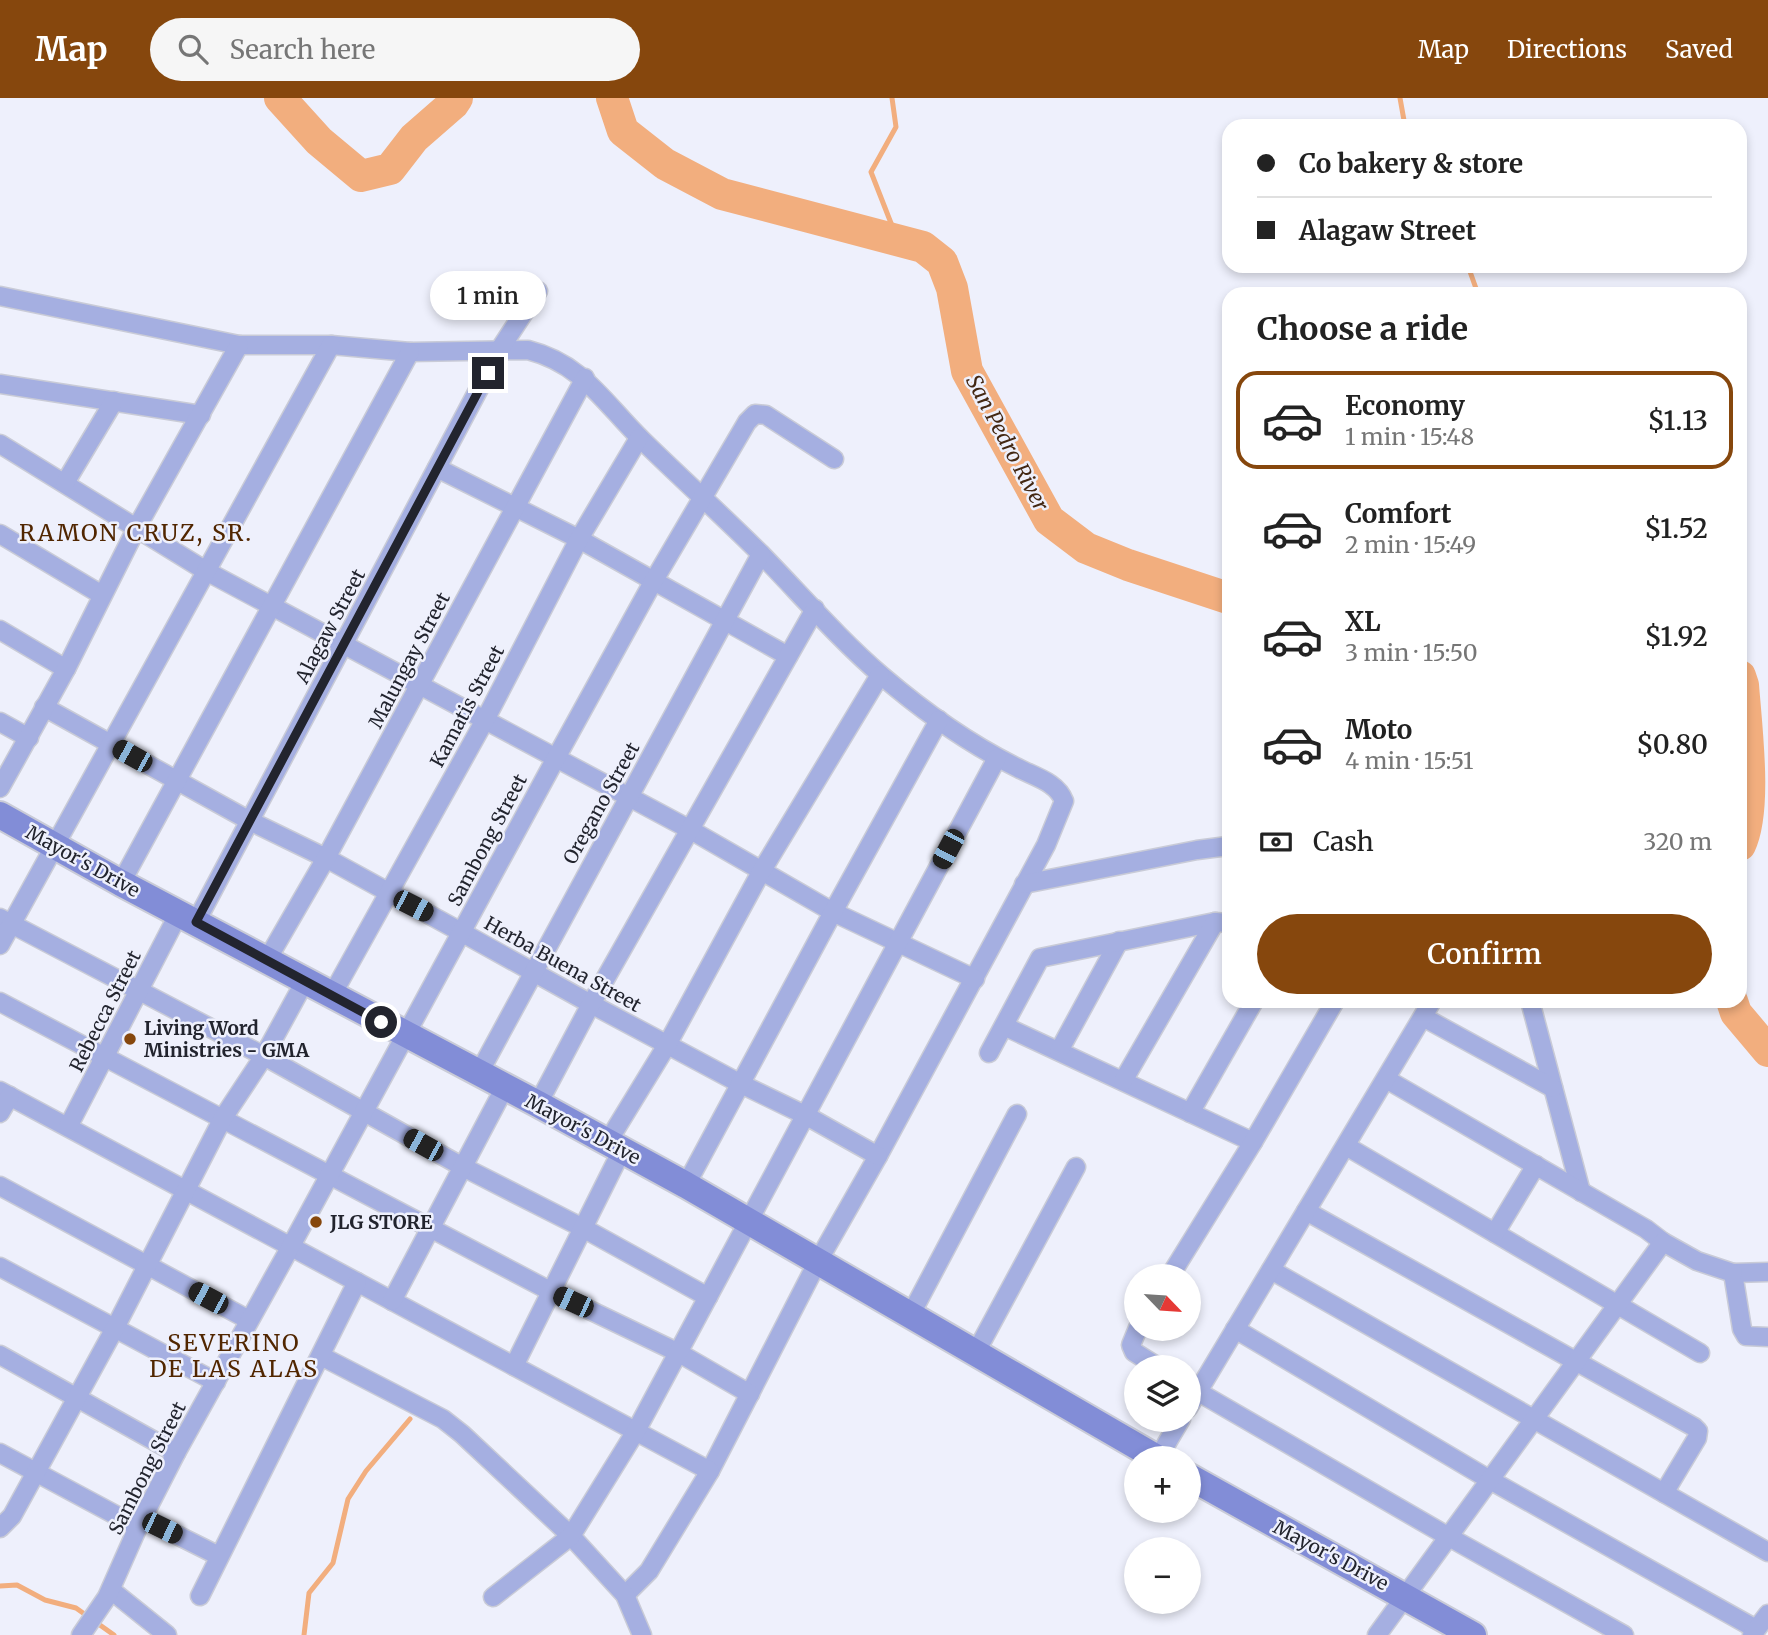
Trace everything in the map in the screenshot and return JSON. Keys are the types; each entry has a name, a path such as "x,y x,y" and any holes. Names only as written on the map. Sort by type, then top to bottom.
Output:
{"street":[{"name":"Alagaw Street","path":"188,918 250,821 500,349 538,291"},
{"path":"0,296 239,345 331,345 410,352 500,349 528,350 546,355 585,378 639,438 761,554 880,675 939,720 997,758 1060,792 1064,801 1046,845 975,979 817,1263 710,1471 649,1571 625,1595"},
{"path":"0,788 66,668 137,527 239,345"},
{"path":"0,945 6,921 54,845 111,744 331,345"},
{"path":"121,883 410,352"},
{"name":"Malungay Street","path":"267,960 326,858 585,378"},
{"path":"0,384 201,415"},
{"path":"65,483 114,401"},
{"name":"Sambong Street","path":"82,1635 109,1594 140,1523 176,1453 556,758 653,582 747,422 755,414 766,415 834,459"},
{"name":"Kamatis Street","path":"332,995 485,720 579,539 639,438"},
{"path":"0,444 206,571 690,829 833,912 975,979"},
{"path":"437,468 579,539 788,656"},
{"path":"2,539 102,595"},
{"name":"Oregano Street","path":"479,1073 761,554"},
{"path":"538,1104 591,1004 815,609"},
{"path":"0,630 66,668"},
{"path":"514,1366 583,1228 615,1146 667,1045 761,872 880,675"},
{"name":"Herba Buena Street","path":"44,708 878,1156"},
{"path":"686,1185 939,720"},
{"path":"0,722 29,738"},
{"path":"493,1597 571,1536 636,1430 997,758"},
{"name":"Mayor's Drive","path":"0,815 121,883 686,1185 1137,1446"},
{"path":"1024,884 1222,847"},
{"name":"Rebecca Street","path":"68,1127 139,992 188,918"},
{"path":"6,921 264,1056 463,1167 583,1228 708,1297"},
{"path":"989,1053 1040,958 1222,923"},
{"path":"1123,1081 1222,923"},
{"path":"1059,1051 1119,942"},
{"path":"0,1528 12,1517 115,1328 184,1189 223,1118 264,1056 305,981"},
{"path":"0,1002 551,1292 679,1353 750,1394"},
{"path":"1190,1113 1251,1008"},
{"path":"1177,1264 1331,1008"},
{"path":"1532,1008 1581,1192"},
{"path":"1201,1378 1235,1329 1428,1009 1553,1088"},
{"path":"1004,1026 1253,1142"},
{"path":"1386,1079 1697,1261 1733,1273 1768,1272"},
{"path":"392,1301 505,1087"},
{"path":"0,1113 5,1093 710,1471"},
{"path":"910,1316 1017,1114"},
{"path":"1346,1146 1700,1353"},
{"path":"1495,1233 1536,1165"},
{"path":"975,1354 1076,1167"},
{"path":"0,1186 249,1320"},
{"path":"1306,1211 1694,1426 1698,1431 1698,1438 1664,1493"},
{"path":"1377,1635 1663,1242"},
{"path":"0,1267 216,1382"},
{"path":"1271,1270 1768,1552"},
{"path":"1733,1273 1742,1329 1746,1336 1768,1337"},
{"path":"201,1596 357,1282"},
{"path":"1235,1329 1754,1632 1768,1614"},
{"path":"1133,1341 1131,1345 1134,1352 1139,1355"},
{"path":"0,1355 176,1453"},
{"path":"321,1356 443,1419 462,1434 571,1536 625,1595 642,1635"},
{"path":"1201,1394 1448,1537 1624,1635"},
{"path":"0,1453 140,1523 219,1556"},
{"name":"Mayor's Drive","path":"1201,1483 1473,1635"},
{"path":"109,1594 167,1635"}],"waterway":[{"name":"San Pedro River","path":"280,98 319,141 361,176 390,169 414,138 457,98"},
{"name":"San Pedro River","path":"612,98 623,131 665,164 722,194 923,247 942,262 952,288 967,371 1049,520 1086,548 1222,596"},
{"path":"892,98 896,127 871,172 898,241"},
{"path":"1400,98 1404,119"},
{"path":"1470,273 1476,287"},
{"name":"San Pedro River","path":"1747,737 1747,817"},
{"name":"San Pedro River","path":"1734,1008 1768,1051"},
{"path":"304,1635 309,1593 333,1563 348,1499 366,1471 410,1419"},
{"path":"0,1586 17,1585 45,1600 76,1608 114,1635"}],"place":[{"name":"Living Word Ministries - GMA","path":"130,1039"},
{"name":"JLG STORE","path":"316,1222"}],"district":[{"name":"RAMON CRUZ, SR.","path":"136,533"},
{"name":"SEVERINO DE LAS ALAS","path":"234,1356"}],"route":[{"path":"381,1022 196,922 488,373"}]}
